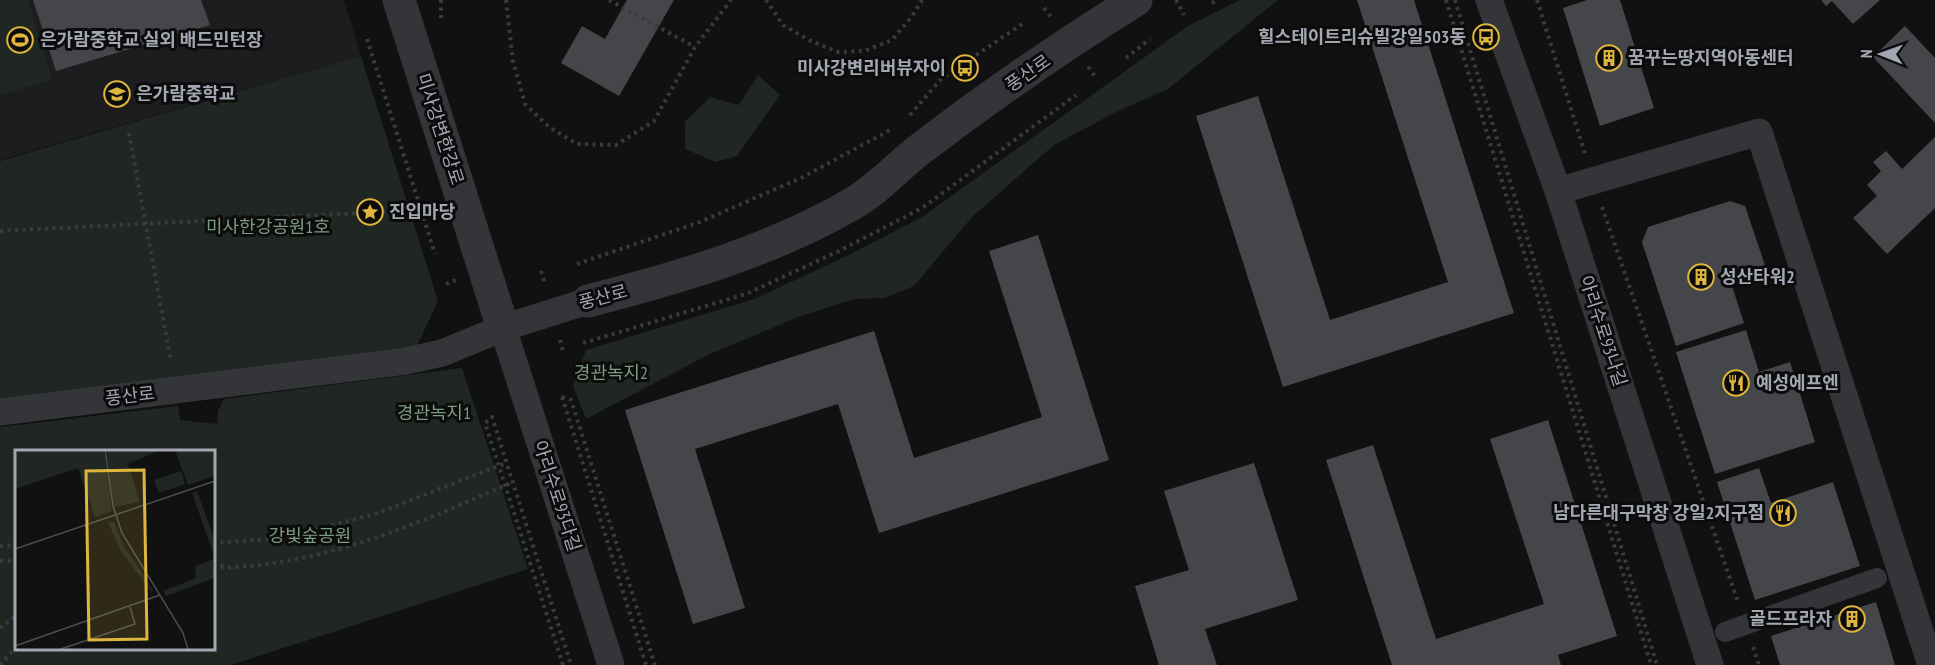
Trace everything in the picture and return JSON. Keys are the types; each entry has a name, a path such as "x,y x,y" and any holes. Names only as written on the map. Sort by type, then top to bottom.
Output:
{"street":[{"name":"미사강변한강로","path":"399,0 503,327"},
{"name":"풍산로","path":"0,412 406,361 442,353 503,327 588,301 664,282 722,261 799,230 854,204 919,150 1070,42 1136,0"},
{"name":"아리수로93나길","path":"1489,0 1558,191 1710,665"},
{"path":"1558,191 1759,132 1930,665"},
{"name":"아리수로93다길","path":"503,327 611,665"},
{"path":"1725,632 1877,578"}],"path":[{"path":"506,0 513,61 525,104 549,127 577,144 616,145 654,121 695,47 731,0"},
{"path":"609,0 695,47"},
{"path":"766,0 783,25 809,40 838,52 864,51 892,40 922,0"},
{"path":"1176,0 1184,15"},
{"path":"1212,3 1217,0"},
{"path":"1446,0 1651,665"},
{"path":"1455,0 1657,665"},
{"path":"1537,0 1593,181 1759,665"},
{"path":"902,124 941,79 1025,22"},
{"path":"367,39 435,254"},
{"path":"1126,58 1150,39"},
{"path":"577,264 700,222 803,177 892,129"},
{"path":"129,133 172,366"},
{"path":"0,231 420,210"},
{"path":"646,665 562,397 571,400 655,665"},
{"path":"562,665 485,423 492,417 571,665"},
{"path":"214,543 283,538 378,513 506,463"},
{"path":"214,566 233,568 303,558 382,538 513,482"},
{"path":"0,546 15,545"},
{"path":"0,628 15,617"},
{"path":"0,664 15,648"}],"shaded area":[{"name":"은가람중학교","path":"0,0 344,0 361,56 0,160"}],"green space":[{"name":"은가람중학교 실외 배드민턴장","path":"0,0 28,0 52,80 0,95"},
{"name":"경관녹지2","path":"1240,0 1278,0 1168,89 1116,112 1054,145 972,217 914,286 884,298 854,299 798,317 708,355 586,419 573,386 586,350 754,299 849,255 922,217 1188,26"},
{"name":"미사한강공원1호","path":"361,56 438,301 417,346 0,400 0,161"},
{"path":"758,75 780,95 737,156 716,162 685,149 685,122 710,97 739,105"},
{"name":"강빛숲공원","path":"462,368 528,569 231,665 0,665 0,427 178,406 180,420 217,424 218,411 224,399"}],"building":[{"path":"33,0 201,0 210,25 56,71"},
{"path":"627,0 674,0 619,96 561,63 582,26 605,39"},
{"path":"1357,0 1414,0 1514,313 1283,387 1196,116 1258,96 1330,320 1448,282"},
{"name":"꿈꾸는땅지역아동센터","path":"1587,0 1620,0 1654,108 1600,126 1563,8"},
{"path":"1821,0 1880,0 1853,24 1832,1 1826,6"},
{"path":"1905,26 1935,58 1935,123 1873,57"},
{"path":"1935,137 1935,208 1887,254 1853,218 1877,196 1867,185 1881,171 1873,162 1886,151 1902,169"},
{"name":"성산타워2","path":"1730,201 1745,206 1767,271 1731,283 1744,323 1676,346 1642,242 1648,227"},
{"path":"1038,235 1109,460 879,533 838,404 695,449 745,608 693,624 625,410 874,331 914,458 1042,417 989,251"},
{"path":"1746,330 1759,372 1790,362 1815,442 1715,474 1676,352"},
{"path":"1548,420 1617,636 1558,655 1561,665 1392,665 1326,460 1373,445 1436,639 1544,604 1490,439"},
{"path":"1254,463 1298,600 1205,629 1217,665 1159,665 1135,586 1189,570 1164,491"},
{"path":"1759,468 1771,503 1833,482 1860,566 1755,600 1717,482"},
{"name":"골드프라자","path":"1876,602 1895,665 1780,665 1771,636"}],"place":[{"name":"힐스테이트리슈빌강일503동","path":"1486,37"},
{"name":"은가람중학교 실외 배드민턴장","path":"20,40"},
{"name":"꿈꾸는땅지역아동센터","path":"1609,58"},
{"name":"미사강변리버뷰자이","path":"965,68"},
{"name":"은가람중학교","path":"117,94"},
{"name":"진입마당","path":"370,212"},
{"name":"성산타워2","path":"1701,277"},
{"name":"예성에프엔","path":"1736,383"},
{"name":"남다른대구막창 강일2지구점","path":"1783,513"},
{"name":"골드프라자","path":"1852,619"}],"park label":[{"name":"경관녹지1","path":"434,413"}]}
